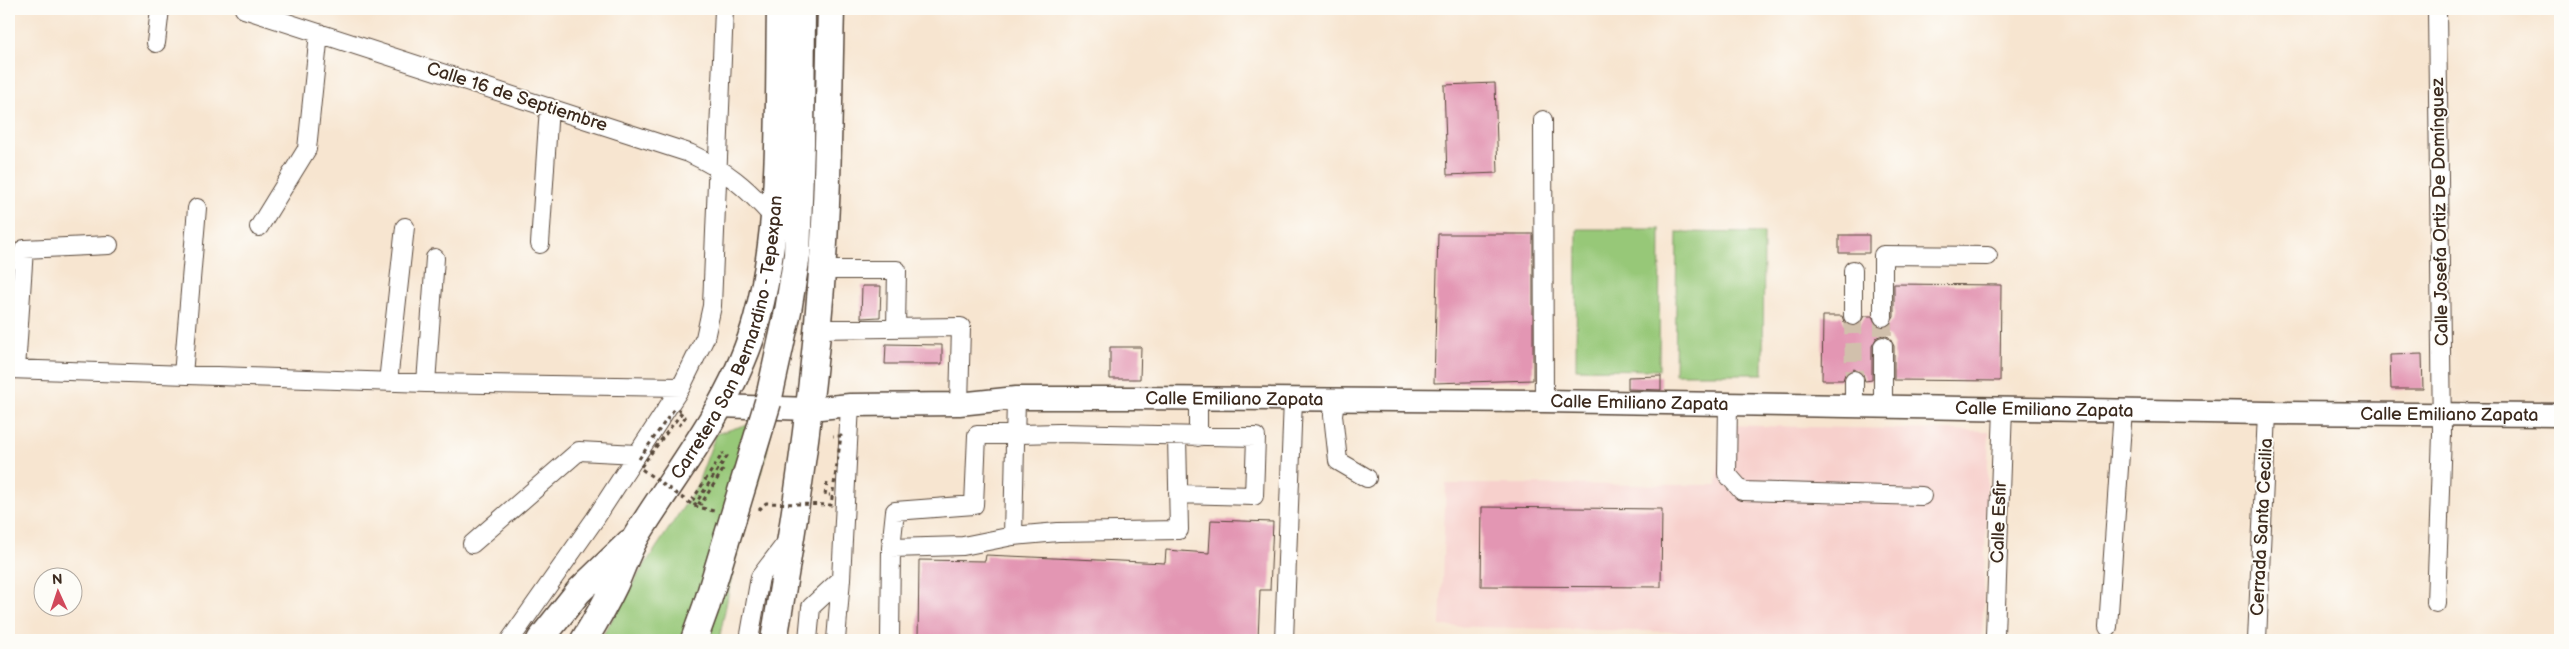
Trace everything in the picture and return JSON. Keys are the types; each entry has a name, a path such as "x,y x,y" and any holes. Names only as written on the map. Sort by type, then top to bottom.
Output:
{"highway":[{"name":"Carretera San Bernardino - Tepexpan","path":"584,640 614,586 635,538 719,406 745,355 757,317 767,266 773,217 778,132 780,9"},
{"path":"694,640 710,595 768,402 788,311 797,255 801,144 802,9"},
{"path":"774,640 792,535 810,409 825,224 831,9"},
{"path":"540,640 579,590 635,538"}],"main road":[{"name":"Calle Emiliano Zapata","path":"719,406 810,409 850,406 959,404 1016,398 1293,399 1544,401 2267,413 2560,415"}],"street":[{"path":"156,43 160,9"},
{"path":"510,640 595,519 681,387 705,338 712,306 724,9"},
{"name":"Calle Josefa Ortiz De Domínguez","path":"2436,603 2442,415 2438,9"},
{"name":"Calle 16 de Septiembre","path":"250,10 319,34 689,152 718,166 745,186 773,217"},
{"path":"259,227 307,149 319,34"},
{"path":"540,244 549,108"},
{"path":"1542,120 1544,401"},
{"path":"183,375 197,208"},
{"path":"388,382 404,227"},
{"path":"109,245 24,249 12,369 388,382 681,387"},
{"path":"1883,317 1883,254 1988,256"},
{"path":"426,383 435,258"},
{"path":"821,270 897,270 896,328"},
{"path":"1853,270 1853,316"},
{"path":"816,329 960,327 959,404"},
{"path":"1883,346 1883,406"},
{"path":"1854,380 1854,406"},
{"path":"1013,536 1016,398"},
{"path":"1198,399 1198,437"},
{"path":"1284,640 1293,399"},
{"path":"1335,400 1334,415 1338,461 1367,478"},
{"path":"1728,404 1727,474 1742,492 1922,496"},
{"path":"836,640 850,406"},
{"name":"Calle Esfir","path":"1995,635 2003,408"},
{"path":"2108,627 2123,410"},
{"name":"Cerrada Santa Cecilia","path":"2257,640 2267,413"},
{"path":"890,640 891,548 895,511 974,505 977,435 1256,437 1254,496 1178,494"},
{"path":"891,548 963,546 1013,536 1068,531 1179,530 1177,437"},
{"path":"472,544 579,451 637,454"},
{"path":"749,640 760,578 792,535"},
{"path":"808,640 811,607 841,580"}],"path":[{"path":"694,506 727,456 723,453 693,498 701,504 734,453"}],"shaded area":[{"path":"1721,425 1989,431 1982,640 1717,638 1681,632 1440,626 1446,484 1717,485"}],"green space":[{"path":"1577,229 1660,229 1659,370 1576,369"},
{"path":"1677,232 1764,233 1763,374 1675,374"},
{"path":"766,424 770,434 766,455 735,561 719,640 600,640 638,575 696,488 716,434 742,426"}],"building":[{"path":"1495,83 1498,173 1447,175 1444,85"},
{"path":"1438,234 1533,234 1533,380 1434,383"},
{"path":"1839,235 1869,235 1869,253 1839,253"},
{"path":"1894,284 2001,285 2000,381 1894,380 1894,346 1889,337 1883,335 1877,337 1872,346 1872,380 1865,381 1863,374 1854,369 1845,374 1843,380 1822,380 1823,316 1842,316 1844,322 1853,327 1859,325 1864,316 1872,316 1877,326 1888,326 1894,317"},
{"path":"862,286 881,286 880,317 861,318"},
{"path":"886,344 942,345 942,364 885,364"},
{"path":"1110,347 1141,347 1140,379 1110,379"},
{"path":"2422,354 2423,389 2391,389 2390,355"},
{"path":"1661,376 1661,390 1628,389 1628,377"},
{"path":"1482,507 1662,509 1661,587 1481,586"},
{"path":"1211,520 1273,522 1270,590 1260,590 1258,640 918,640 919,560 985,561 986,555 1165,563 1166,550 1209,553"}],"tunnel":[{"path":"1853,316 1854,380"},
{"path":"1883,317 1883,346"}]}
